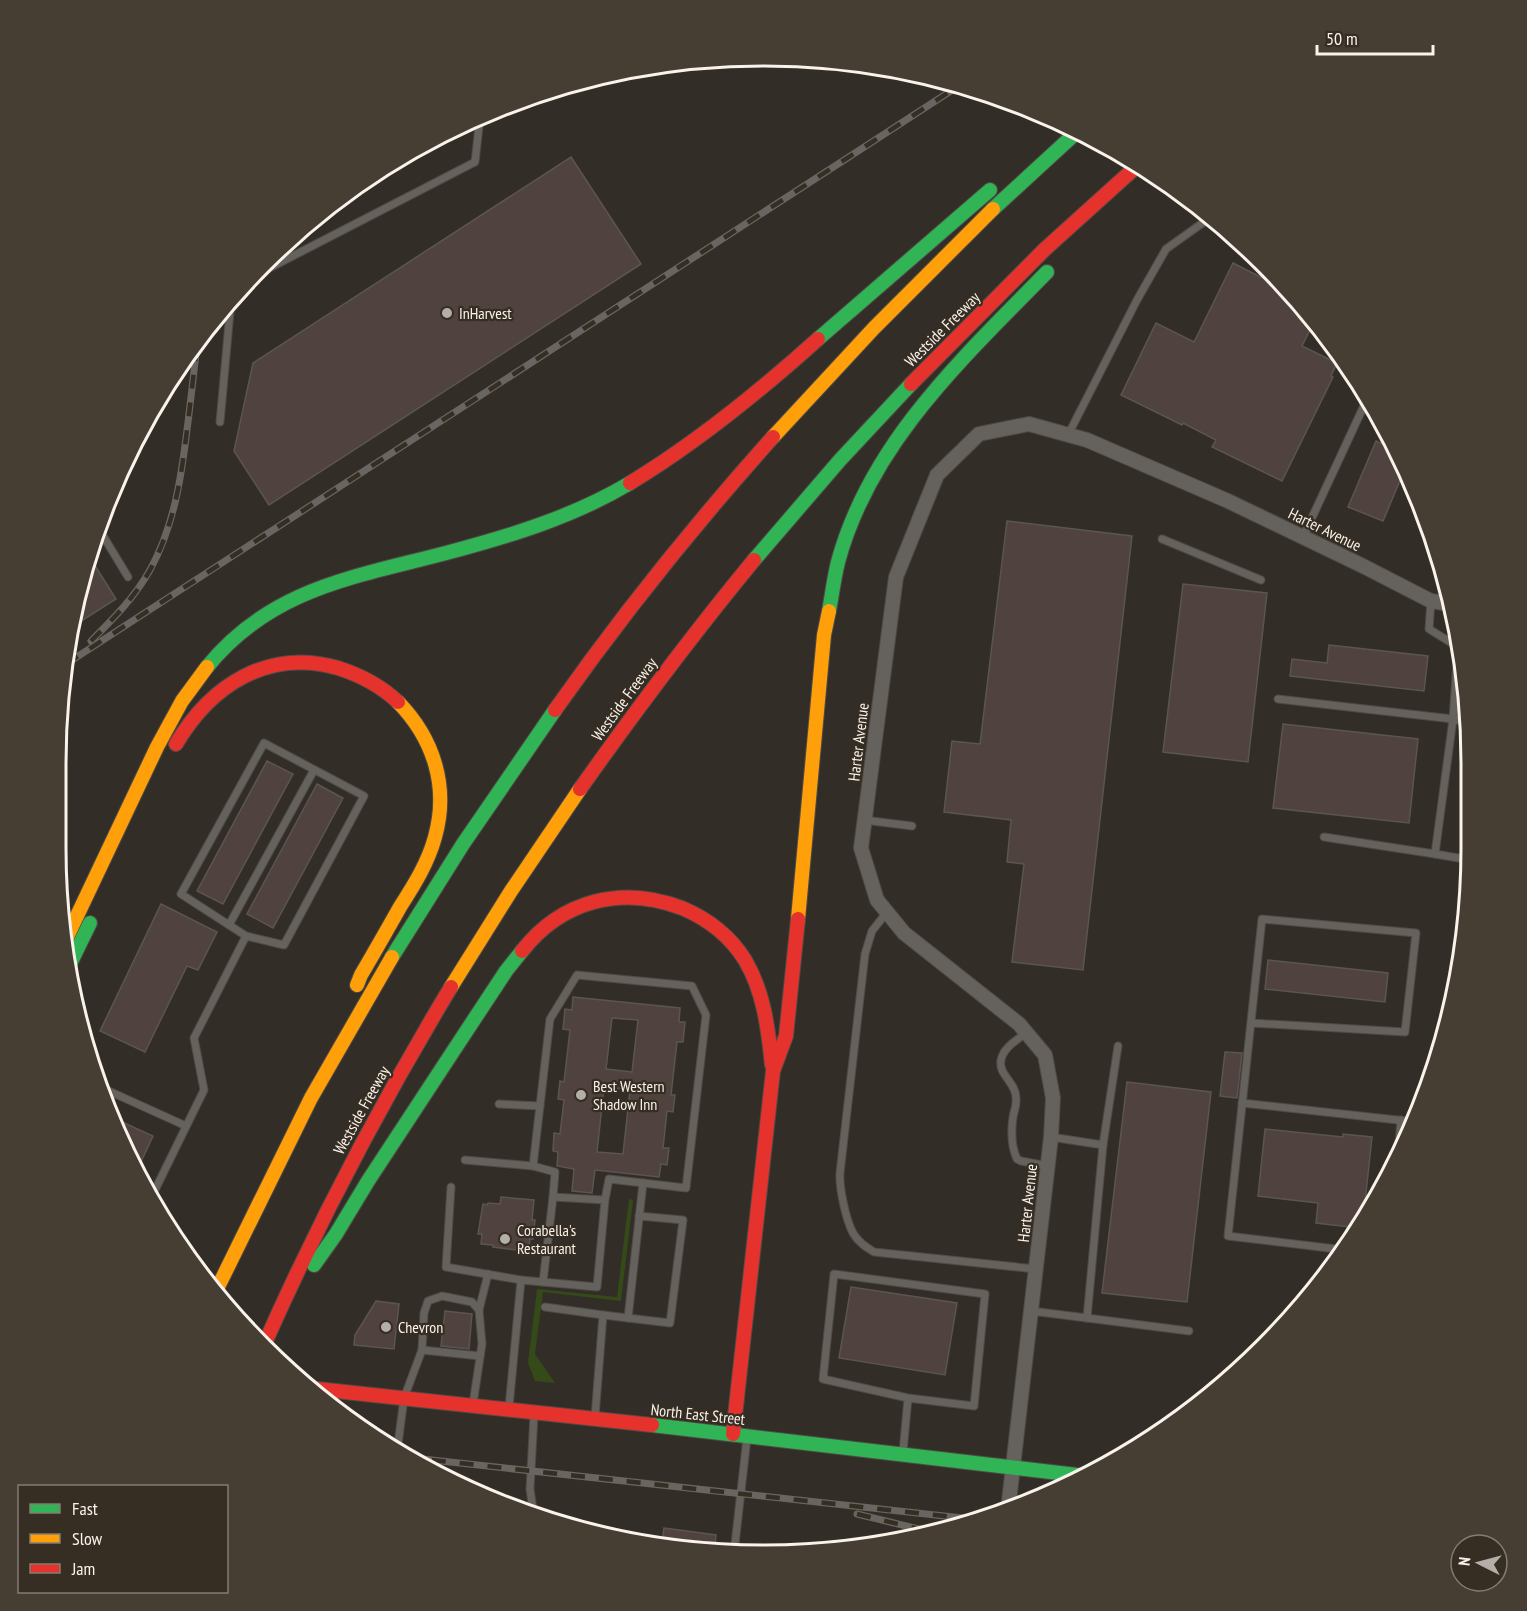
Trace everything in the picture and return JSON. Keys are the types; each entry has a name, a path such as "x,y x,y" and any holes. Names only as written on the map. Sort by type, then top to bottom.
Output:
{"main road":[{"path":"220,1284 315,1092 374,988 442,877 517,764 614,629 749,464 883,319 1005,197 1071,137"},
{"name":"Westside Freeway","path":"267,1337 334,1193 430,1021 490,921 561,815 665,670 762,551 862,435 941,351 1049,246 1131,171"},
{"path":"1072,243 1132,172"},
{"path":"71,929 158,744 185,696 208,664 234,638 269,611 307,592 346,578 492,540 539,525 621,488 668,460 713,428 776,376 996,184"},
{"path":"773,1071 786,1036 824,635 838,562 847,534 867,488 910,420 949,373 1058,260"},
{"path":"172,752 191,720 207,702 229,684 250,673 276,665 301,662 348,670 386,692 408,712 424,736 434,759 439,787 439,814 434,840 421,872 362,975 315,1092"},
{"path":"281,1308 319,1260 447,1060 512,963 535,935 562,915 589,904 614,898 637,897 669,903 704,918 741,951 755,976 765,1008 773,1071 740,1435"},
{"path":"74,955 97,908"},
{"name":"North East Street","path":"326,1390 1070,1474"}],"street":[{"name":"Harter Avenue","path":"1009,1500 1051,1137 1053,1098 1045,1055 1019,1024 904,933 877,900 861,848 896,576 937,475 979,434 1029,424 1087,440 1228,501 1431,601 1442,603"}],"lane":[{"path":"278,263 475,162 479,127"},
{"path":"1068,435 1137,300 1166,249 1204,223"},
{"path":"220,422 230,315"},
{"path":"1303,537 1363,407"},
{"path":"104,537 128,577"},
{"path":"1162,539 1261,580"},
{"path":"1431,601 1429,629 1450,642"},
{"path":"1435,854 1453,719 1456,679"},
{"path":"1278,699 1460,721"},
{"path":"264,743 364,796 284,945 246,936 229,925 181,894 264,743"},
{"path":"229,925 314,770"},
{"path":"864,820 912,826"},
{"path":"1324,837 1461,858"},
{"path":"887,912 872,932 865,954 841,1161 839,1185 853,1233 864,1246 874,1252 1036,1269"},
{"path":"1251,1023 1405,1032 1416,933 1262,919 1228,1236 1333,1249"},
{"path":"155,1189 204,1090 194,1038 246,936"},
{"path":"451,1187 447,1267 521,1280 597,1287 609,1179 686,1188 706,1015 692,986 577,975 550,1020 533,1166"},
{"path":"1026,1033 1007,1048 1002,1056 1000,1068 1013,1084 1017,1097 1012,1145 1017,1159 1048,1166"},
{"path":"1087,1318 1103,1145 1118,1046"},
{"path":"111,1092 186,1126"},
{"path":"1242,1103 1405,1121"},
{"path":"499,1104 540,1106"},
{"path":"1400,1132 1401,1120"},
{"path":"1051,1137 1103,1145"},
{"path":"465,1160 533,1166 555,1172 543,1282"},
{"path":"628,1318 643,1183"},
{"path":"553,1197 605,1200"},
{"path":"545,1307 670,1323 683,1220 639,1216"},
{"path":"473,1406 482,1344 479,1310 488,1274"},
{"path":"834,1274 985,1294 974,1406 908,1398 823,1379 834,1274"},
{"path":"509,1410 521,1280"},
{"path":"398,1441 404,1398 422,1350 424,1313 428,1301 442,1296 472,1302 479,1310"},
{"path":"1031,1311 1189,1331"},
{"path":"594,1419 603,1315"},
{"path":"422,1350 480,1356"},
{"path":"903,1454 908,1398"},
{"path":"532,1505 530,1490 534,1413"},
{"path":"734,1544 740,1435"}],"green space":[{"path":"629,1199 633,1200 621,1301 543,1292 535,1354 555,1383 535,1381 528,1363 537,1289 617,1297"}],"building":[{"name":"InHarvest","path":"571,157 641,264 269,505 234,451 253,363"},
{"path":"1233,263 1266,280 1310,330 1302,346 1332,361 1336,366 1331,376 1333,377 1282,481 1212,447 1216,440 1121,395 1156,323 1194,342"},
{"path":"1376,441 1383,444 1400,480 1383,521 1348,507"},
{"path":"1007,521 1132,536 1083,970 1012,962 1024,864 1007,862 1011,820 944,812 952,741 980,744"},
{"path":"95,566 116,599 80,622"},
{"path":"1183,584 1267,593 1248,762 1163,752"},
{"path":"1329,645 1428,656 1424,691 1290,676 1292,659 1327,663"},
{"path":"1283,724 1418,739 1409,823 1273,808"},
{"path":"267,761 293,774 223,904 197,891"},
{"path":"317,784 343,798 273,928 247,914"},
{"path":"161,904 217,932 198,970 187,966 145,1052 100,1031"},
{"path":"1268,960 1388,973 1385,1002 1265,989"},
{"name":"Best Western Shadow Inn","path":"573,997 680,1008 679,1022 685,1022 683,1042 677,1042 671,1095 675,1095 673,1112 667,1111 663,1148 669,1148 667,1165 661,1164 659,1177 595,1170 592,1193 572,1191 574,1169 557,1166 558,1152 553,1151 554,1133 560,1134 564,1100 558,1099 560,1081 564,1082 570,1030 563,1029 565,1009 572,1010","holes":["612,1018 638,1020 632,1072 606,1069","604,1087 630,1090 623,1154 597,1152"]},
{"path":"1225,1052 1242,1053 1237,1098 1220,1096"},
{"path":"1127,1082 1211,1092 1187,1302 1102,1293"},
{"path":"123,1122 153,1136 141,1162"},
{"path":"1265,1129 1343,1137 1343,1134 1372,1137 1365,1200 1348,1227 1316,1223 1318,1203 1258,1196"},
{"path":"501,1197 534,1200 532,1220 535,1220 533,1239 530,1239 529,1249 516,1247 516,1250 481,1244 482,1234 478,1234 483,1204 500,1204"},
{"path":"851,1287 957,1303 945,1375 839,1358"},
{"path":"376,1301 399,1304 394,1349 354,1345 355,1335"},
{"path":"445,1311 472,1314 469,1349 441,1346"},
{"path":"664,1528 716,1535 715,1544 663,1538"}],"railway":[{"path":"74,659 950,92"},
{"path":"91,641 131,599 150,570 165,536 171,519 182,466 195,360"},
{"path":"430,1460 956,1517"},
{"path":"857,1514 915,1528"}],"traffic: fast":[{"path":"993,209 1071,137"},
{"path":"818,339 990,190"},
{"path":"829,611 838,562 853,519 872,478 896,440 953,370 1047,272"},
{"path":"754,560 840,460 911,384"},
{"path":"207,667 232,640 259,619 316,589 517,532 564,516 630,483"},
{"path":"392,957 463,844 555,710"},
{"path":"74,955 90,923"},
{"path":"314,1265 506,971 522,951"},
{"path":"652,1425 1069,1474"}],"traffic: slow":[{"path":"773,437 874,328 993,209"},
{"path":"798,919 824,635 829,611"},
{"path":"71,929 157,747 182,701 207,667"},
{"path":"357,985 425,865 439,818 439,782 429,748 421,732 398,702"},
{"path":"451,987 511,891 580,789"},
{"path":"220,1284 311,1098 392,957"}],"traffic: jam":[{"path":"911,384 1044,250 1131,171"},
{"path":"630,483 680,451 727,416 818,339"},
{"path":"555,710 660,570 773,437"},
{"path":"580,789 665,673 754,560"},
{"path":"176,744 206,704 224,689 244,676 288,663 312,663 338,668 377,686 398,702"},
{"path":"522,951 555,920 574,909 594,902 616,898 637,898 660,901 682,908 718,929 745,960 761,998 772,1065"},
{"path":"733,1434 773,1071 786,1036 798,919"},
{"path":"267,1338 352,1163 451,987"},
{"path":"326,1390 652,1425"}],"place":[{"name":"InHarvest","path":"447,313"},
{"name":"Best Western Shadow Inn","path":"581,1095"},
{"name":"Corabella's Restaurant","path":"505,1239"},
{"name":"Chevron","path":"386,1327"}]}
